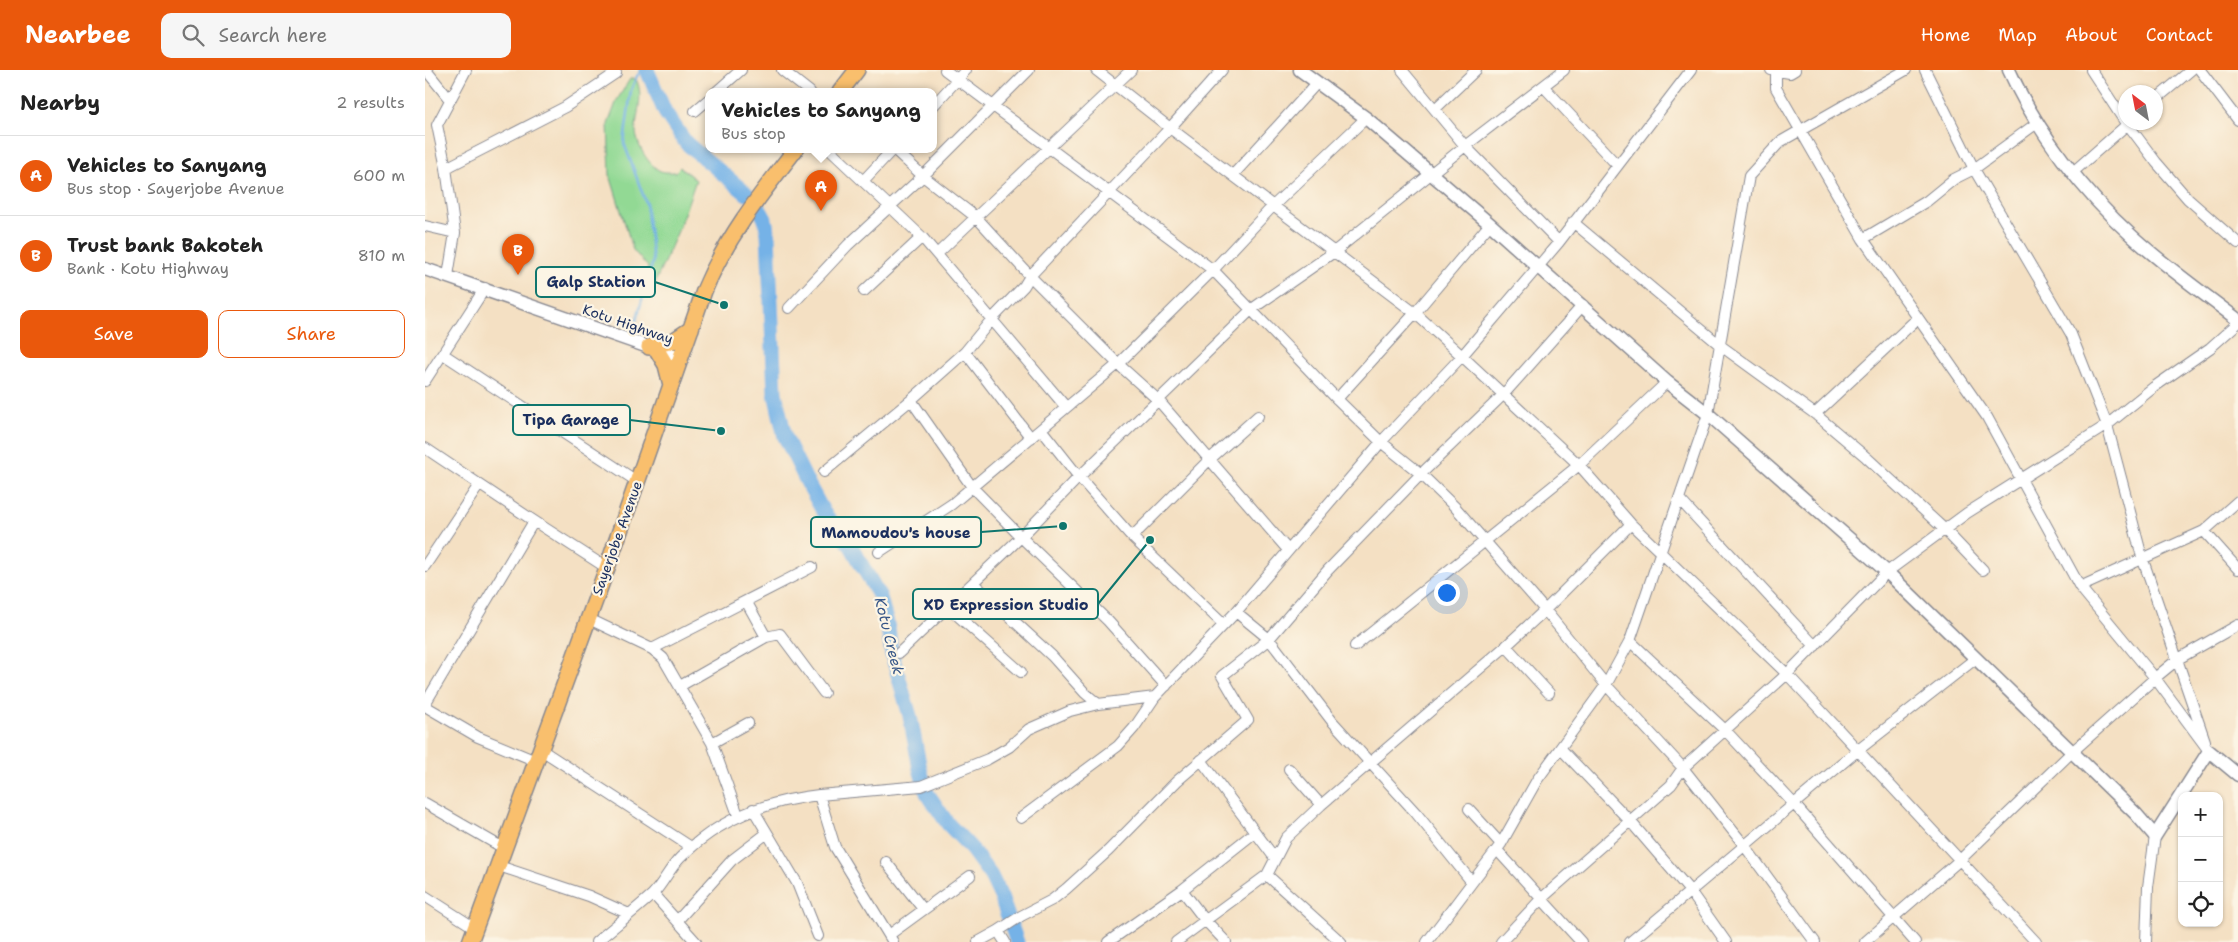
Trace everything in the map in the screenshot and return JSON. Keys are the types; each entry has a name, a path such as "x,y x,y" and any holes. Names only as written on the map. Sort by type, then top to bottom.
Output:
{"main road":[{"path":"844,88 857,70"},
{"name":"Sayerjobe Avenue","path":"472,935 499,866 587,618 607,568 711,275 723,249 756,200 793,153"},
{"path":"671,385 669,371 653,349 673,341 691,329"}],"street":[{"path":"426,70 450,100"},
{"path":"449,276 455,233 446,168 437,125 466,70"},
{"path":"721,88 741,70"},
{"path":"782,70 805,88"},
{"path":"945,70 1213,270 1337,399 1381,442 1421,474 1455,507 1545,610 1606,685 1683,768 1815,942"},
{"path":"937,102 966,70"},
{"path":"789,308 849,246 923,176 1029,70"},
{"path":"1096,70 1415,313 1463,356 1579,465 1631,524 1787,674 1857,751 1961,859 2036,942"},
{"path":"937,254 1131,70"},
{"path":"824,472 911,400 965,352 992,320 1018,294 1031,276 1222,70"},
{"path":"1300,70 1366,118 1538,265 1667,382 1708,414 1887,572 2136,814 2155,836"},
{"path":"1435,109 1476,70"},
{"path":"1021,818 1118,746 1134,728 1155,697 1235,612 1381,442 1463,356 1559,242 1691,70"},
{"path":"1795,70 1790,73 1774,71 1776,88 1863,238 1987,417 2080,587 2155,678 2209,751 2238,775"},
{"path":"1427,942 1471,881 1499,847 1537,780 1606,685 1630,641 1708,414 1749,176 1780,142 1906,70"},
{"path":"1925,70 1974,169 2071,334 2107,425 2142,557 2209,751"},
{"path":"1501,942 1541,899 1671,785 1683,768 1787,674 1887,572 1944,529 2107,425 2154,387 2209,348 2238,322 2117,222 2073,172 2037,123 2009,70"},
{"path":"2091,70 2118,110"},
{"path":"2163,93 2191,70"},
{"path":"2200,70 2238,120"},
{"path":"1405,71 1465,146 1559,242"},
{"path":"446,168 565,107 616,72"},
{"path":"899,653 1021,537 1157,400 1252,309 1334,252 1465,146 1544,87 1557,72"},
{"path":"1233,175 1317,83"},
{"path":"1544,87 1617,165"},
{"path":"695,111 705,102"},
{"path":"879,552 952,504 1031,438 1065,406 1118,364 1213,270 1273,206 1366,118"},
{"path":"1863,238 1927,201 1954,178 1974,169 2037,123"},
{"path":"2073,172 2119,130"},
{"path":"2132,130 2156,162 2188,199 2238,243"},
{"path":"833,153 922,237 1065,406"},
{"path":"863,180 891,153"},
{"path":"897,153 923,176 977,218 1118,364 1157,400 1288,550"},
{"path":"1573,222 1721,346 1815,414 1866,457 1944,529 1983,570"},
{"path":"1337,399 1415,313 1490,224"},
{"path":"425,226 455,233"},
{"path":"864,291 922,237"},
{"name":"Kotu Highway","path":"425,269 485,288 680,358"},
{"path":"425,381 485,288"},
{"path":"977,942 1052,900 1066,889 1201,760 1248,720 1222,676 1269,639 1328,570 1421,474 1503,395 1583,305"},
{"path":"1815,414 1918,318"},
{"path":"965,352 1031,438"},
{"path":"443,354 638,482"},
{"path":"1355,646 1579,465 1667,382"},
{"path":"911,400 972,487 1108,621 1166,686"},
{"path":"1132,537 1209,460 1258,416"},
{"path":"1041,429 1079,477 1132,537 1223,624"},
{"path":"425,448 607,568"},
{"path":"425,566 479,485"},
{"path":"1680,500 1815,646"},
{"path":"2080,587 2142,557 2204,531 2238,501"},
{"path":"534,521 425,705 478,737 538,755 691,847"},
{"path":"1176,942 1267,875 1274,858 1286,838 1369,763 1506,646 1631,524"},
{"path":"2204,531 2238,569"},
{"path":"652,649 812,567"},
{"path":"973,583 1052,656 1085,693 1098,704"},
{"path":"746,601 766,637"},
{"path":"948,608 1021,672"},
{"path":"1235,612 1269,639 1332,721 1416,813 1471,881"},
{"path":"587,618 652,649 663,658 712,743 738,815"},
{"path":"1865,942 1961,859 2072,752 2155,678 2178,659 2238,625"},
{"path":"680,686 766,637 780,634 824,693"},
{"path":"1630,641 1725,731 1794,804 1915,942"},
{"path":"1506,646 1549,693"},
{"path":"1630,942 1857,751 1975,659"},
{"path":"597,942 653,894 677,861 691,847 714,829 738,815 773,803 819,795 924,785 1001,753 1022,734 1040,723 1098,704 1155,697"},
{"path":"712,743 748,723"},
{"path":"1561,749 1630,821 1690,891 1726,942"},
{"path":"2146,942 2149,887 2155,836 2209,751"},
{"path":"1201,760 1274,858"},
{"path":"1289,769 1321,805"},
{"path":"819,795 835,847 891,939 923,909 970,876"},
{"path":"425,803 505,849"},
{"path":"753,809 766,834 797,883 819,936"},
{"path":"1469,809 1541,899 1581,942"},
{"path":"1108,942 1182,890 1254,832"},
{"path":"678,920 732,860 766,834"},
{"path":"885,862 923,909"},
{"path":"499,866 589,896 629,914"},
{"path":"1267,875 1341,942"},
{"path":"1182,890 1205,920 1226,942"},
{"path":"653,894 696,942"},
{"path":"425,896 472,935"},
{"path":"1003,929 1005,942"}],"green space":[{"path":"630,79 636,79 640,91 636,133 639,145 645,156 659,170 675,172 680,167 696,180 678,231 654,285 648,286 644,282 648,267 633,250 610,175 608,124 617,100"}],"waterway":[{"path":"635,325 653,261 646,203 624,143 631,90 642,70"},
{"name":"Kotu Creek","path":"647,70 665,112 686,143 747,194"},
{"name":"Kotu Creek","path":"760,210 765,219 768,234 775,393 785,437 824,513 851,546 880,597 888,628 892,655 910,716 920,769 927,793 948,824 970,847 991,876 1001,897 1017,942"}],"place":[{"name":"Vehicles to Sanyang","path":"821,211"},
{"name":"Trust bank Bakoteh","path":"518,275"},
{"name":"Galp Station","path":"724,305"},
{"name":"Tipa Garage","path":"721,431"},
{"name":"Mamoudou's house","path":"1063,526"},
{"name":"XD Expression Studio","path":"1150,540"}]}
